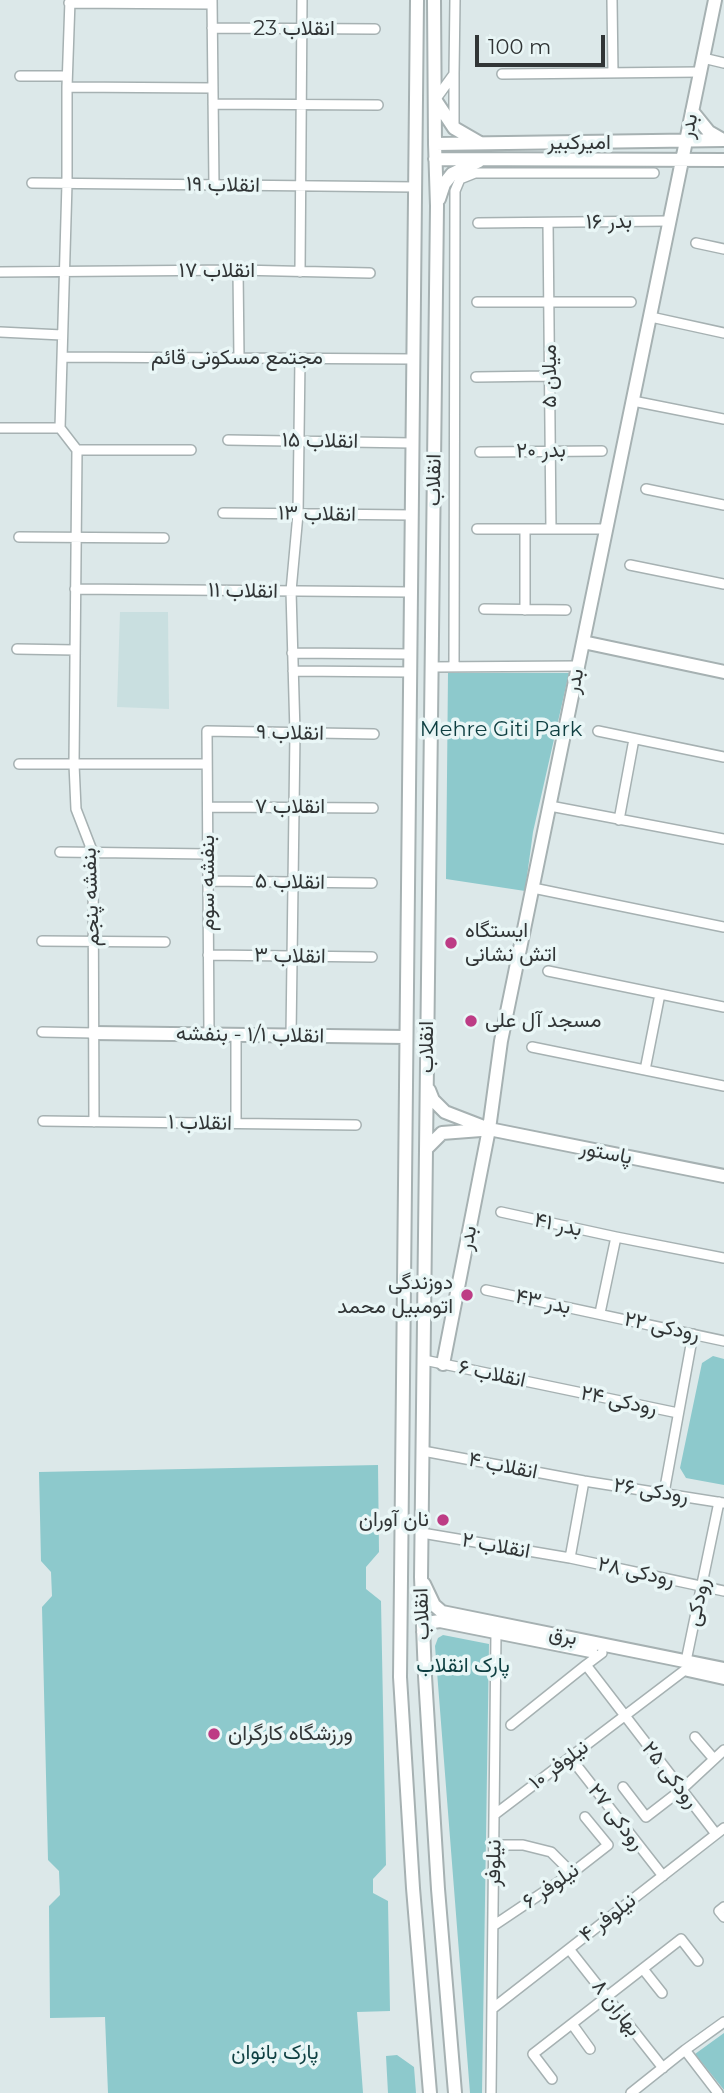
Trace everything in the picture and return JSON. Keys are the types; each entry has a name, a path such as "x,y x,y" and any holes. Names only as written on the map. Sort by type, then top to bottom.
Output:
{"main road":[{"name":"انقلاب","path":"417,0 400,1677 413,1888 430,2093"},
{"name":"انقلاب","path":"434,0 437,206 421,1577 438,1889 455,2093"},
{"name":"بدر","path":"443,1364 489,1129 501,1041 715,0"},
{"path":"435,100 454,128 480,144"},
{"path":"692,111 709,132 724,140"},
{"name":"امیرکبیر","path":"435,144 724,140"},
{"path":"437,206 444,184 452,174 485,158"},
{"name":"امیرکبیر","path":"435,159 724,160"},
{"path":"411,553 433,553"},
{"path":"583,642 724,672"},
{"name":"انقلاب ۱/۱ - بنفشه","path":"93,1033 406,1037"},
{"path":"427,1082 433,1100 445,1112 489,1129"},
{"path":"426,1149 442,1133 489,1129"},
{"name":"پاستور","path":"489,1129 724,1176"},
{"name":"برق","path":"421,1577 434,1605 442,1612 602,1653 724,1669"},
{"name":"برق","path":"423,1632 433,1622 440,1621 497,1628 685,1665 724,1678"},
{"path":"413,1888 438,1889"}],"street":[{"path":"300,272 302,0"},
{"path":"454,128 455,0"},
{"path":"612,0 612,73"},
{"path":"191,450 76,450 60,428 70,1 212,2 214,185"},
{"name":"انقلاب 23","path":"212,29 375,30"},
{"path":"703,58 724,63"},
{"path":"502,74 700,72"},
{"path":"435,100 454,74"},
{"path":"20,76 67,76"},
{"path":"67,88 213,88"},
{"path":"213,104 378,105"},
{"path":"454,667 455,191 460,179 475,173 654,173"},
{"name":"انقلاب ۱۹","path":"32,183 415,187"},
{"name":"بدر ۱۶","path":"478,223 669,221"},
{"name":"میلان ۵","path":"548,222 551,529"},
{"path":"696,243 724,249"},
{"path":"237,270 239,358"},
{"name":"انقلاب ۱۷","path":"0,272 237,270 370,273"},
{"path":"477,302 631,302"},
{"path":"650,317 724,333"},
{"path":"0,332 62,334"},
{"name":"مجتمع مسکونی قائم","path":"62,357 413,359"},
{"path":"291,1036 295,733 291,591 298,514 300,358"},
{"path":"475,377 550,376"},
{"path":"633,401 724,419"},
{"path":"0,429 60,428"},
{"name":"انقلاب ۱۵","path":"228,440 412,443"},
{"name":"بنفشه پنجم","path":"76,450 74,764 76,808 93,853 94,1122"},
{"name":"بدر ۲۰","path":"480,452 602,451"},
{"path":"646,489 724,505"},
{"name":"انقلاب ۱۳","path":"223,513 412,515"},
{"path":"477,529 606,529"},
{"path":"525,529 525,610"},
{"path":"19,537 164,538"},
{"path":"630,565 724,584"},
{"name":"انقلاب ۱۱","path":"75,589 411,592"},
{"path":"484,609 566,610"},
{"path":"17,649 75,650"},
{"path":"292,653 410,653"},
{"path":"432,667 578,666"},
{"path":"293,671 410,672"},
{"name":"انقلاب ۹","path":"207,731 374,734"},
{"name":"بنفشه سوم","path":"207,731 209,1034"},
{"path":"598,731 724,757"},
{"path":"619,820 634,738"},
{"path":"19,764 207,764"},
{"path":"550,806 724,839"},
{"name":"انقلاب ۷","path":"208,807 373,808"},
{"path":"60,852 208,854"},
{"name":"انقلاب ۵","path":"208,881 372,883"},
{"path":"533,888 724,927"},
{"path":"42,941 165,942"},
{"name":"انقلاب ۳","path":"208,955 372,957"},
{"path":"548,971 724,1007"},
{"path":"645,1070 660,993"},
{"path":"42,1032 93,1033"},
{"path":"236,1034 236,1123"},
{"path":"531,1047 724,1086"},
{"name":"انقلاب ۱","path":"43,1121 356,1125"},
{"name":"بدر ۴۱","path":"501,1212 724,1258"},
{"path":"600,1313 616,1237"},
{"name":"بدر ۴۳","path":"486,1290 600,1313"},
{"name":"رودکی ۲۲","path":"600,1313 724,1341"},
{"path":"663,1493 693,1334"},
{"name":"انقلاب ۶","path":"424,1360 560,1389"},
{"name":"رودکی ۲۴","path":"560,1389 678,1413"},
{"name":"انقلاب ۴","path":"422,1451 584,1481"},
{"path":"570,1558 584,1481"},
{"name":"رودکی ۲۶","path":"584,1481 721,1503"},
{"name":"رودکی","path":"685,1665 721,1503"},
{"name":"انقلاب ۲","path":"422,1533 570,1558"},
{"name":"رودکی ۲۸","path":"570,1558 724,1591"},
{"name":"نیلوفر","path":"491,2093 497,1628"},
{"path":"510,1725 602,1653"},
{"name":"رودکی ۲۵","path":"586,1665 681,1790 720,1831"},
{"name":"نیلوفر ۱۰","path":"494,1815 625,1715 685,1665"},
{"path":"695,1737 713,1758"},
{"path":"623,1787 646,1816 681,1790 724,1750"},
{"name":"رودکی ۲۷","path":"570,1757 663,1876"},
{"name":"نیلوفر ۶","path":"493,1926 572,1873 608,1845 585,1816"},
{"name":"نیلوفر ۴","path":"492,2009 720,1831"},
{"path":"494,1845 523,1845 551,1852 572,1873"},
{"path":"552,2079 533,2054 681,1939 698,1961"},
{"name":"بهاران ۸","path":"569,1949 663,2068"},
{"path":"643,1969 662,1993"},
{"path":"631,2093 724,2022"},
{"path":"572,2024 590,2049"},
{"path":"685,2050 718,2093"}],"shaded area":[{"path":"120,612 168,612 169,709 117,707"}],"green space":[{"name":"Mehre Giti Park","path":"448,673 569,673 533,832 525,891 446,879"},
{"path":"713,1356 724,1359 724,1485 686,1478 680,1468 702,1363"},
{"name":"ورزشگاه کارگران","path":"378,1465 379,1552 366,1567 366,1589 381,1601 386,1865 373,1879 373,1893 388,1901 390,2011 357,2012 363,2093 108,2093 105,2017 50,2018 49,1906 60,1895 59,1871 48,1860 42,1607 52,1596 51,1572 41,1561 39,1472"},
{"name":"پارک انقلاب","path":"443,1635 489,1644 482,2093 470,2093 435,1646 438,1638"},
{"path":"724,2033 724,2090 695,2054"},
{"path":"397,2055 414,2067 416,2093 388,2093 386,2056"}],"place":[{"name":"ایستگاه اتش نشانی","path":"451,943"},
{"name":"مسجد آل علی","path":"471,1021"},
{"name":"دوزندگی اتومبیل محمد","path":"467,1295"},
{"name":"نان آوران","path":"443,1520"},
{"name":"ورزشگاه کارگران","path":"214,1734"}],"park label":[{"name":"پارک بانوان","path":"275,2053"}]}
